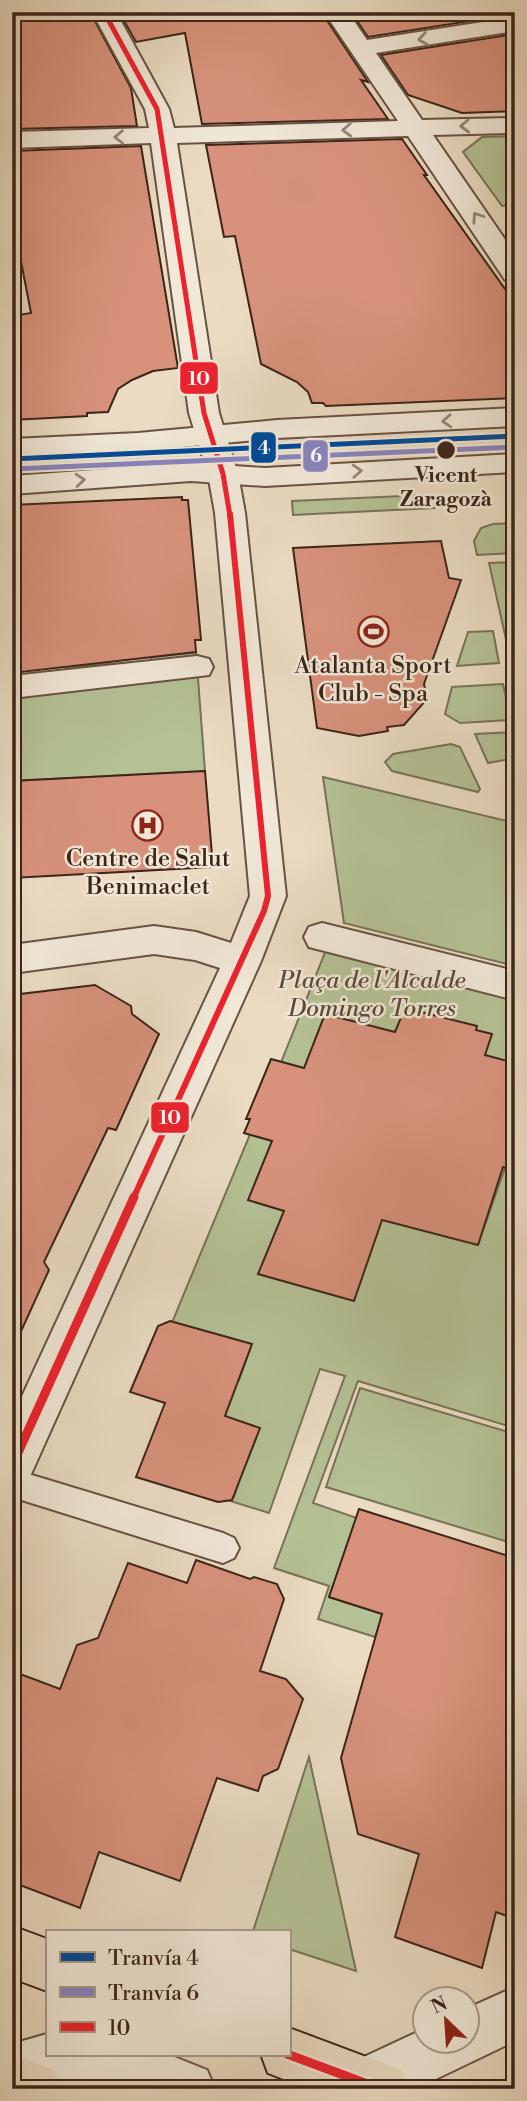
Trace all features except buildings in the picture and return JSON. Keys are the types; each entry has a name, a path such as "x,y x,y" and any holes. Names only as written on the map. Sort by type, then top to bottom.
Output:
{"main road":[{"path":"12,1952 46,1965"},
{"path":"290,2055 368,2087"},
{"path":"12,2080 35,2089"}],"street":[{"path":"12,1466 242,961 264,911 268,895 230,513 223,474 204,414 163,136 157,109 104,12"},
{"path":"336,12 515,274"},
{"path":"362,48 515,24"},
{"path":"12,140 515,125"},
{"path":"12,448 515,417"},
{"path":"12,485 178,473 265,477 515,463"},
{"path":"12,687 197,667"},
{"path":"322,937 515,986"},
{"path":"12,959 154,940 196,946 242,961"},
{"path":"482,2029 515,2013"},
{"path":"12,2071 63,2057 94,2056 119,2062 188,2089"},
{"path":"368,2087 428,2056"}],"lane":[{"path":"12,1483 223,1548"}],"green space":[{"path":"515,136 515,204 502,206 463,152 482,137"},
{"path":"425,495 434,508 293,515 292,501"},
{"path":"515,523 515,553 477,555 474,541 481,528 493,524"},
{"path":"515,562 515,680 489,563"},
{"path":"493,631 499,663 457,666 468,632"},
{"path":"196,652 205,771 12,781 12,676 66,672 66,667 151,661 151,657"},
{"path":"503,684 511,720 460,723 445,714 452,687"},
{"path":"515,732 515,758 488,763 475,734"},
{"path":"451,744 460,747 480,789 478,792 392,771 385,762 393,754"},
{"path":"323,777 515,823 515,966 344,923"},
{"name":"Plaça de l'Alcalde Domingo Torres","path":"328,945 515,992 515,1071 401,1041 309,1078 278,1070"},
{"path":"253,1127 372,1217 479,1242 508,1159 515,1161 515,1428 358,1381 313,1503 357,1518 329,1597 383,1614 375,1637 318,1619 329,1586 274,1568 345,1376 320,1369 269,1513 221,1498 234,1497 248,1450 252,1449 259,1429 215,1413 234,1382 239,1380 250,1349 171,1325"},
{"path":"360,1388 515,1434 515,1544 326,1487"},
{"path":"309,1757 356,1971 290,1949 290,1930 253,1930"}],"tram line":[{"name":"4","path":"12,459 515,436"},
{"name":"6","path":"12,469 515,447"}],"transit line":[{"name":"10","path":"12,1466 264,911 268,896 230,513 223,474 204,413 163,136 157,109 104,12"},
{"name":"10","path":"290,2055 381,2089"}],"place":[{"name":"Vicent Zaragozà","path":"446,450"},
{"name":"Atalanta Sport Club - Spa","path":"373,632"},
{"name":"Centre de Salut Benimaclet","path":"148,825"}]}
